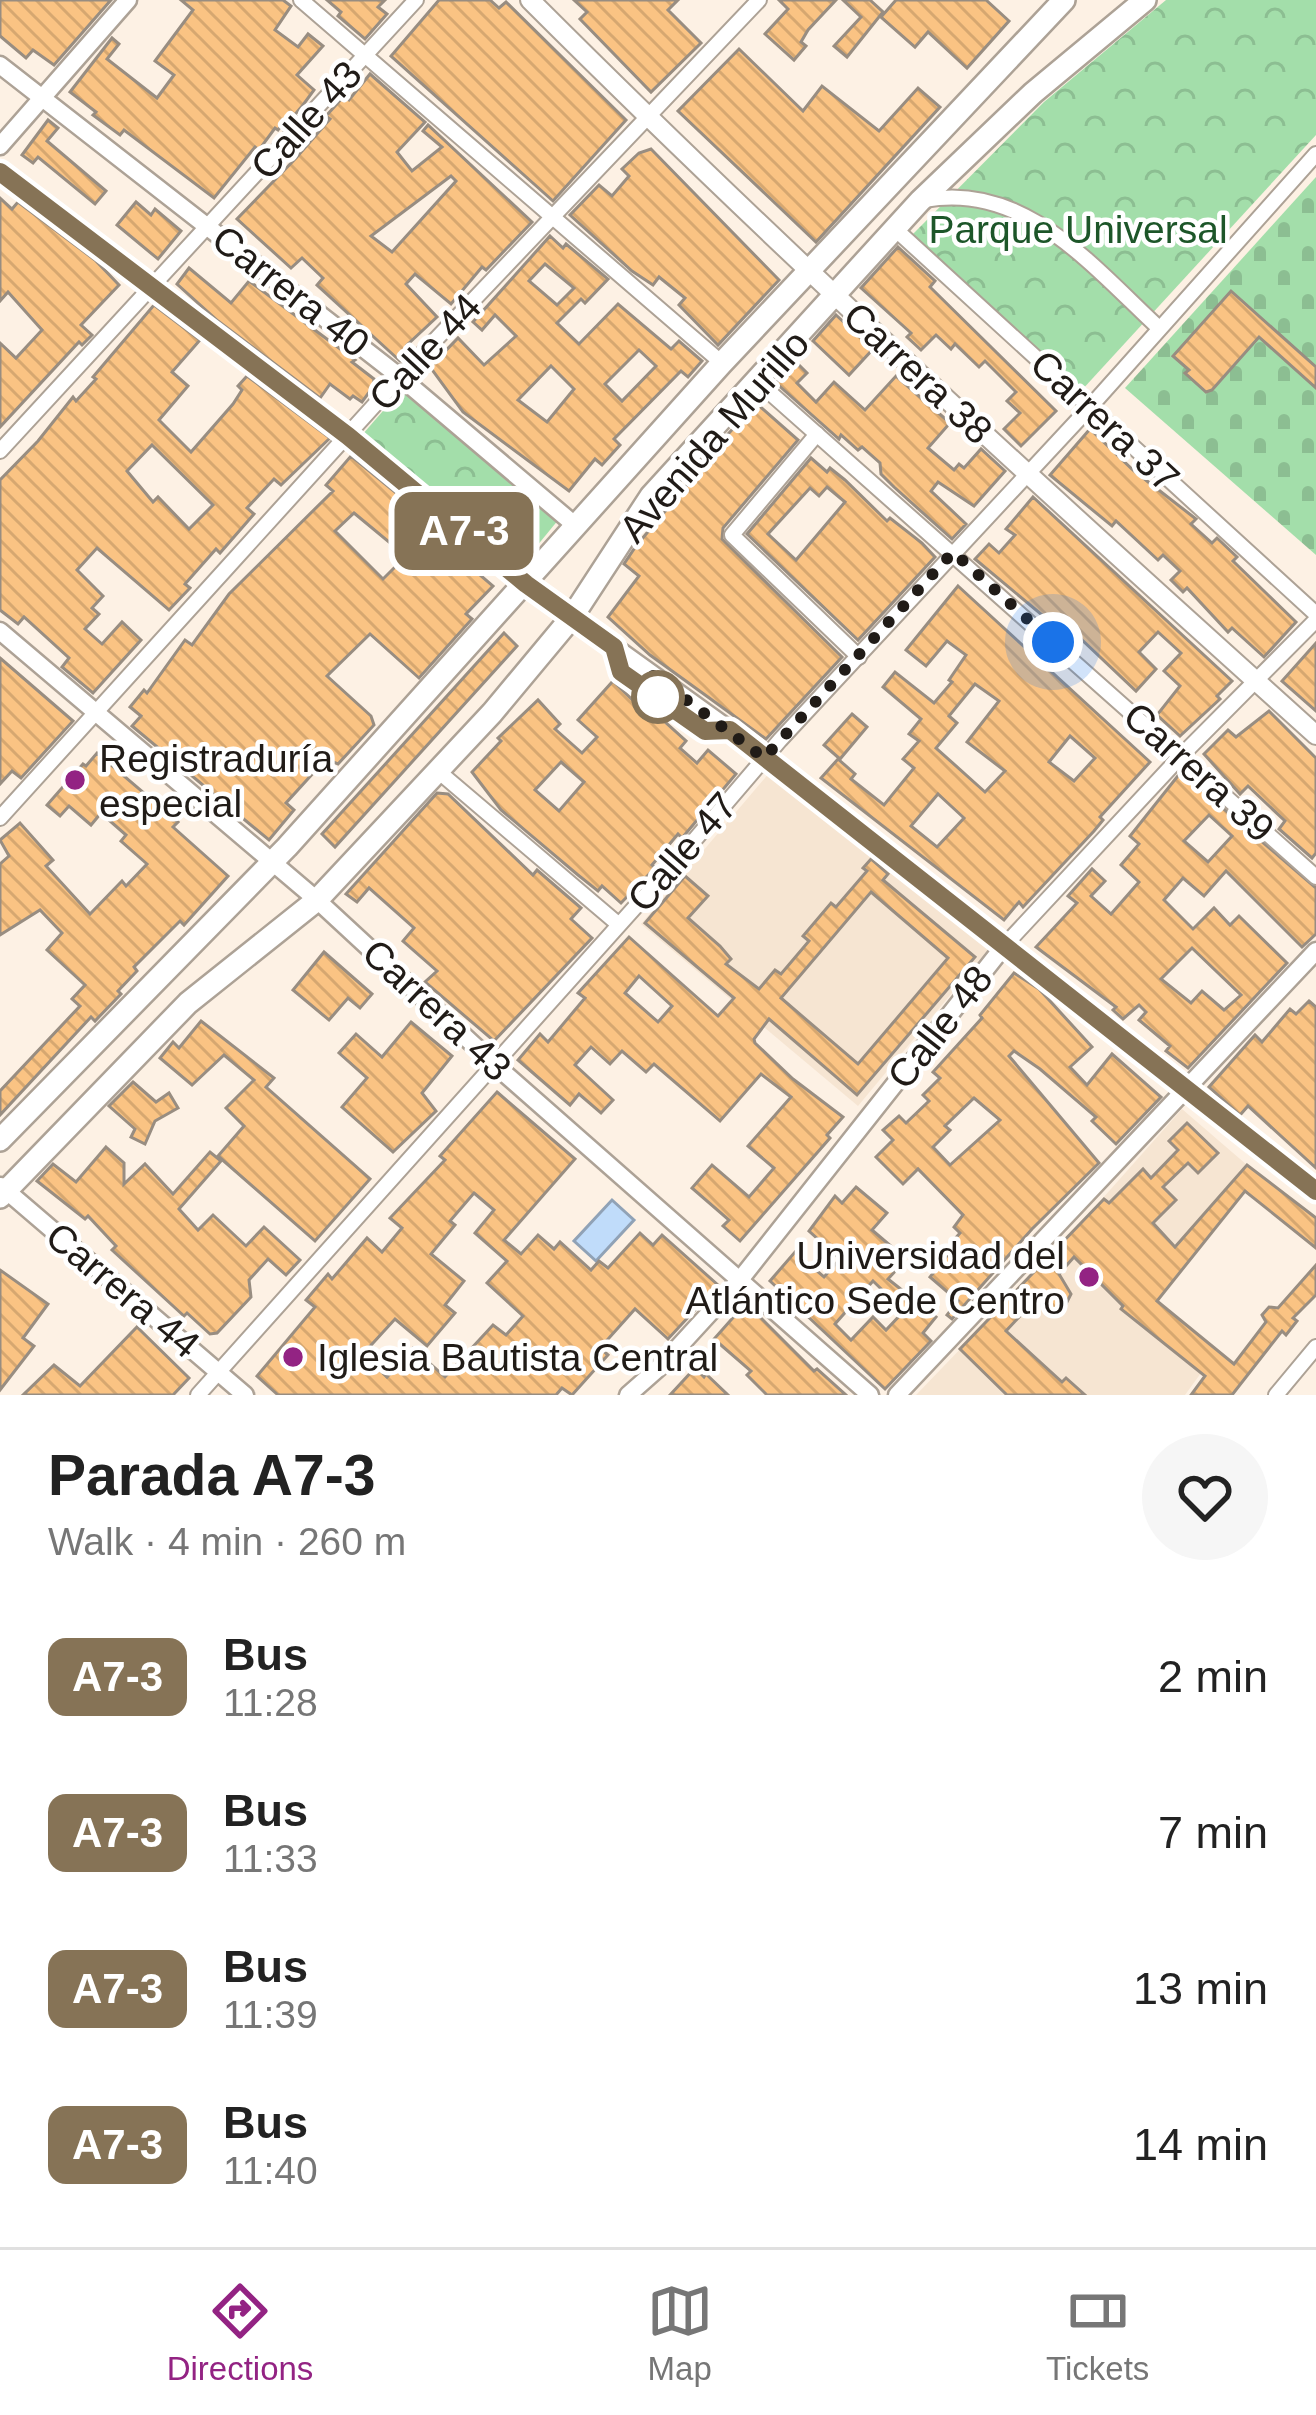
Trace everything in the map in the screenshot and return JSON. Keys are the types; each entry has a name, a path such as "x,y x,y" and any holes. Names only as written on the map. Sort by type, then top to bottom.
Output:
{"main road":[{"name":"Carrera 38","path":"530,0 1026,476 1316,735"},
{"name":"Avenida Murillo","path":"0,1140 271,863 722,363 1064,0"},
{"name":"Avenida Murillo","path":"2,1191 188,1003 317,900 572,617 651,496 895,227 1033,93 1145,0"}],"street":[{"path":"0,146 128,0"},
{"path":"301,0 722,363"},
{"name":"Calle 43","path":"0,452 416,0"},
{"name":"Calle 44","path":"0,818 400,376 759,0"},
{"name":"Carrera 40","path":"0,65 400,376 576,526"},
{"name":"Calle 47","path":"198,1395 764,758 1090,407 1316,154"},
{"path":"0,172 348,436 526,584 764,758 1316,1191"},
{"path":"920,201 977,200 1034,220 1159,328"},
{"name":"Carrera 37","path":"895,227 1316,617"},
{"name":"Carrera 39","path":"758,382 1316,877"},
{"path":"817,434 732,536 859,657"},
{"name":"Calle 48","path":"628,1395 739,1281 1004,946 1316,617"},
{"name":"Carrera 43","path":"0,631 317,900 870,1395"},
{"path":"438,771 618,924"},
{"path":"897,1395 1316,951"},
{"name":"Carrera 44","path":"2,1191 245,1395"},
{"path":"1276,1395 1316,1347"}],"shaded area":[{"path":"770,772 991,946 858,1106 641,924"},
{"name":"Universidad del Atlántico Sede Centro","path":"1182,1109 1247,1165 1121,1309 1201,1373 1185,1395 916,1395 1070,1235"}],"green space":[{"name":"Parque Universal","path":"1166,0 1316,0 1316,135 1081,391 912,235 1044,102"},
{"path":"1316,177 1316,555 1125,388"},
{"path":"403,388 559,519 523,563 362,435"}],"water":[{"path":"612,1200 634,1220 596,1261 574,1241"}],"building":[{"path":"0,0 111,0 54,65 33,50 26,58 0,36"},
{"path":"181,0 283,0 291,6 275,30 298,47 308,34 323,46 297,75 314,90 259,150 255,147 214,198 124,130 120,135 70,92 112,38 119,44 107,59 157,98 174,75 155,61 193,10"},
{"path":"327,0 385,0 378,7 387,14 365,39"},
{"path":"439,0 490,0 499,8 506,2 626,120 553,201 391,56"},
{"path":"574,0 678,0 668,10 701,43 651,92 580,19 587,12"},
{"path":"779,0 836,0 808,30 801,42 806,46 794,60 765,34 788,9"},
{"path":"843,0 870,0 883,12 847,57 834,46 861,17"},
{"path":"896,0 986,0 1009,21 967,68 928,32 915,47 881,17"},
{"path":"739,49 803,111 822,86 879,131 918,88 940,107 816,242 678,111"},
{"path":"370,74 425,122 397,152 412,171 442,147 423,131 428,125 532,222 486,270 482,267 451,304 415,274 406,284 437,317 407,345 411,349 400,361 317,285 323,278 302,258 291,268 237,219 330,119 326,116 344,96 349,100","holes":["451,176 456,181 392,252 371,236"]},
{"path":"48,120 58,128 47,141 106,191 95,204 38,157 33,163 22,155"},
{"path":"651,149 779,280 718,345 679,305 685,298 659,277 653,285 632,271 570,215 599,185 612,196 629,176 622,169"},
{"path":"0,198 12,209 18,202 95,260 119,285 81,325 92,335 82,345 79,342 0,427 0,343 16,358 42,330 8,292 0,301"},
{"path":"136,202 151,215 155,209 181,231 158,259 117,225"},
{"path":"550,236 608,279 557,323 579,344 618,304 671,349 679,341 702,361 688,377 681,371 614,439 620,445 602,465 595,459 569,491 463,412 430,367 458,338 484,365 516,336 495,315 482,330 473,322","holes":["545,264 574,288 557,305 529,281","639,350 656,366 622,401 605,384","551,366 574,389 547,422 518,400"]},
{"path":"898,247 935,281 930,287 1056,411 1021,446 1004,429 1020,413 1007,401 1016,392 985,361 979,367 955,344 951,349 936,335 921,350 907,337 911,333 861,288"},
{"path":"189,268 231,303 249,281 355,360 352,362 374,379 373,387 362,402 330,384 320,398 177,284"},
{"path":"1231,291 1316,367 1316,388 1259,337 1212,390 1206,392 1185,373 1189,370 1173,356"},
{"path":"154,305 200,340 172,372 188,386 159,420 191,452 233,404 247,376 330,438 281,485 274,479 247,508 254,514 185,584 190,588 169,610 97,548 77,570 103,596 92,608 99,614 85,629 102,644 122,622 141,640 93,693 62,667 69,658 24,617 18,624 0,610 0,480 73,397 76,401 96,379 93,377","holes":["152,445 213,505 189,529 158,497 153,502 127,471"]},
{"path":"836,315 873,349 849,375 813,341"},
{"path":"796,362 807,373 797,383 816,402 834,382 865,410 896,376 950,423 928,448 954,470 959,464 964,468 981,449 1005,471 974,506 938,482 931,491 966,524 952,539 881,474 880,463 862,447 858,450 841,435 839,439 776,383"},
{"path":"756,403 798,440 723,528 722,539 842,657 766,739 650,655 608,617 639,576 624,564 636,546"},
{"path":"1090,429 1196,519 1191,524 1212,543 1217,538 1237,557 1233,561 1296,622 1264,657 1232,628 1228,632 1187,588 1183,592 1171,580 1180,571 1163,555 1158,560 1116,521 1112,526 1050,475"},
{"path":"351,456 467,551 463,555 476,565 473,569 493,586 466,614 472,619 419,678 370,634 327,676 371,716 374,725 338,764 326,759 286,803 294,810 269,840 132,726 141,716 130,707 144,690 147,693 185,640 192,645 229,594 333,491 326,485","holes":["354,513 406,556 383,579 335,531"]},
{"path":"811,458 827,472 830,468 935,557 858,640 747,534","holes":["827,487 845,502 796,560 768,534 810,488 819,496"]},
{"path":"1033,497 1232,681 1217,696 1220,699 1180,736 1157,715 1180,686 1164,671 1181,653 1158,632 1139,652 1156,669 1136,691 1082,640 1078,645 975,559 989,544 999,553 1015,535 1006,529"},
{"path":"958,586 1150,762 1100,817 1103,820 1094,831 1023,907 1019,902 1004,920 821,778 838,759 855,774 851,779 884,805 914,768 903,759 919,741 909,734 921,719 883,687 895,672 934,703 966,655 947,641 926,666 906,650","holes":["975,684 999,701 967,742 1005,771 985,792 936,748 957,723 949,716","1070,736 1095,758 1074,781 1049,762","938,794 964,818 937,847 911,826"]},
{"path":"504,633 517,646 335,847 322,834"},
{"path":"1316,643 1316,711 1282,681"},
{"path":"0,658 73,721 21,778 12,771 0,784"},
{"path":"613,681 651,718 655,713 686,741 680,748 697,763 708,750 736,774 621,903 602,886 598,891 501,810 472,772 501,741 498,738 538,700 560,724 555,729 582,753 597,737 578,720","holes":["561,762 584,782 559,811 535,790"]},
{"path":"1269,711 1316,758 1316,853 1312,858 1279,829 1285,821 1248,786 1240,794 1204,754 1228,730 1236,737"},
{"path":"852,714 867,727 840,759 824,745"},
{"path":"97,753 178,822 173,827 228,876 184,925 180,921 134,967 137,971 118,991 121,994 95,1021 91,1017 0,1115 0,1091 80,1006 72,999 85,985 47,950 62,933 40,910 0,935 0,864 9,856 0,840 20,823 53,860 46,866 90,914 122,881 126,886 147,864 121,841 126,835 101,813 91,825 69,806 60,816 47,805"},
{"path":"1181,772 1316,888 1316,934 1302,947 1226,871 1204,896 1183,878 1164,900 1193,929 1214,908 1230,925 1239,916 1287,963 1188,1068 1139,1020 1146,1012 1139,1005 1123,1019 1113,1010 1116,1007 1036,947 1077,903 1068,896 1092,869 1105,881 1091,896 1111,914 1139,882 1121,865 1139,844 1130,836","holes":["1209,815 1232,836 1208,862 1184,841","1192,948 1241,995 1224,1010 1202,991 1191,1003 1161,979"]},
{"path":"437,793 448,794 533,875 537,870 581,908 571,919 592,938 494,1041 425,982 437,971 403,941 414,928 369,888 357,902 346,894"},
{"path":"871,859 888,874 883,880 975,957 857,1095 769,1019 755,1043 843,1117 740,1241 723,1226 729,1220 692,1188 712,1165 749,1197 774,1168 748,1146 791,1097 761,1074 720,1121 654,1064 646,1072 622,1051 610,1064 591,1047 575,1065 613,1100 601,1113 579,1094 570,1105 518,1060 540,1034 548,1042 585,998 578,993 629,937 718,1016 734,998 645,923 685,876 708,896 688,918 731,959 726,964 759,989 775,970 781,974 809,941 803,936 831,903 836,907 867,871 863,868","holes":["871,892 948,958 858,1064 781,998","639,976 672,1006 658,1022 625,993"]},
{"path":"324,952 372,994 360,1008 348,998 329,1020 293,990"},
{"path":"1014,973 1039,989 1092,1047 1070,1067 1087,1085 1112,1054 1161,1097 1116,1144 1092,1121 1096,1117 1040,1069 1014,1051 1009,1056 1099,1163 952,1319 947,1315 958,1301 930,1277 950,1252 946,1249 960,1233 954,1227 963,1215 918,1169 903,1184 876,1157 893,1140 883,1130 899,1116 906,1123 929,1101 923,1095 940,1078 933,1072","holes":["974,1098 1000,1120 950,1165 933,1147 950,1130 945,1126"]},
{"path":"1309,1001 1316,1007 1316,1168 1248,1106 1240,1115 1209,1087 1255,1035 1262,1042 1290,1009 1296,1014"},
{"path":"201,1021 274,1078 266,1087 370,1179 315,1241 218,1156 244,1126 226,1108 254,1080 224,1055 192,1085 160,1058 173,1042 179,1048"},
{"path":"411,1022 452,1056 422,1093 436,1111 393,1152 342,1107 367,1078 339,1053 356,1034 382,1057"},
{"path":"133,1082 156,1102 169,1093 178,1108 155,1121 145,1144 131,1137 135,1129 109,1106"},
{"path":"497,1092 575,1159 504,1240 521,1254 538,1235 554,1249 560,1242 591,1270 599,1261 608,1268 640,1233 653,1245 662,1235 718,1285 668,1339 635,1309 600,1348 608,1355 572,1395 562,1388 556,1395 278,1395 257,1376 315,1307 306,1300 328,1274 332,1279 367,1238 382,1252 402,1228 390,1218 445,1160 440,1156","holes":["474,1193 494,1210 475,1233 507,1261 487,1283 523,1316 506,1335 493,1325 445,1377 413,1348 387,1377 363,1354 395,1319 427,1346 455,1313 445,1305 464,1281 431,1254"]},
{"path":"1187,1123 1218,1153 1198,1173 1188,1163 1163,1187 1176,1200 1153,1223 1175,1247 1247,1165 1316,1218 1316,1248 1245,1191 1157,1301 1234,1364 1266,1322 1262,1315 1269,1307 1278,1308 1316,1265 1316,1295 1232,1395 1191,1395 1205,1376 1121,1309 1074,1257 1059,1274 1071,1294 1064,1308 1052,1314 1035,1300 1006,1331 1062,1382 1066,1378 1085,1395 1007,1395 960,1349 1104,1199 1109,1203 1143,1169 1151,1178 1178,1150 1169,1141"},
{"path":"106,1147 124,1163 124,1184 145,1164 173,1194 210,1152 221,1161 179,1209 198,1230 213,1215 246,1246 264,1227 300,1260 286,1275 268,1259 249,1280 251,1297 217,1333 210,1334 112,1250 116,1246 88,1216 85,1219 37,1181 53,1164 76,1182"},
{"path":"856,1187 887,1213 872,1230 899,1253 892,1261 899,1267 888,1279 936,1317 923,1333 931,1341 885,1389 770,1281 795,1252 824,1277 840,1259 809,1231 835,1196 842,1203","holes":["873,1281 904,1311 886,1330 873,1317 851,1340 835,1324"]},
{"path":"0,1270 48,1304 23,1338 34,1346 0,1390"},
{"path":"746,1303 814,1371 846,1395 767,1395 747,1375 751,1371 714,1339"},
{"path":"137,1327 189,1378 173,1395 23,1395 54,1365 80,1386"},
{"path":"695,1368 706,1374 728,1395 670,1395"}],"bus line":[{"name":"A7-3","path":"0,172 348,436 526,584 614,647 621,672 705,731 730,730 1316,1191"}],"place":[{"name":"Registraduría especial","path":"75,780"},
{"name":"Universidad del Atlántico Sede Centro","path":"1089,1277"},
{"name":"Iglesia Bautista Central","path":"293,1357"}],"route":[{"path":"658,697 653,675 764,758 953,552 1053,642"}]}
